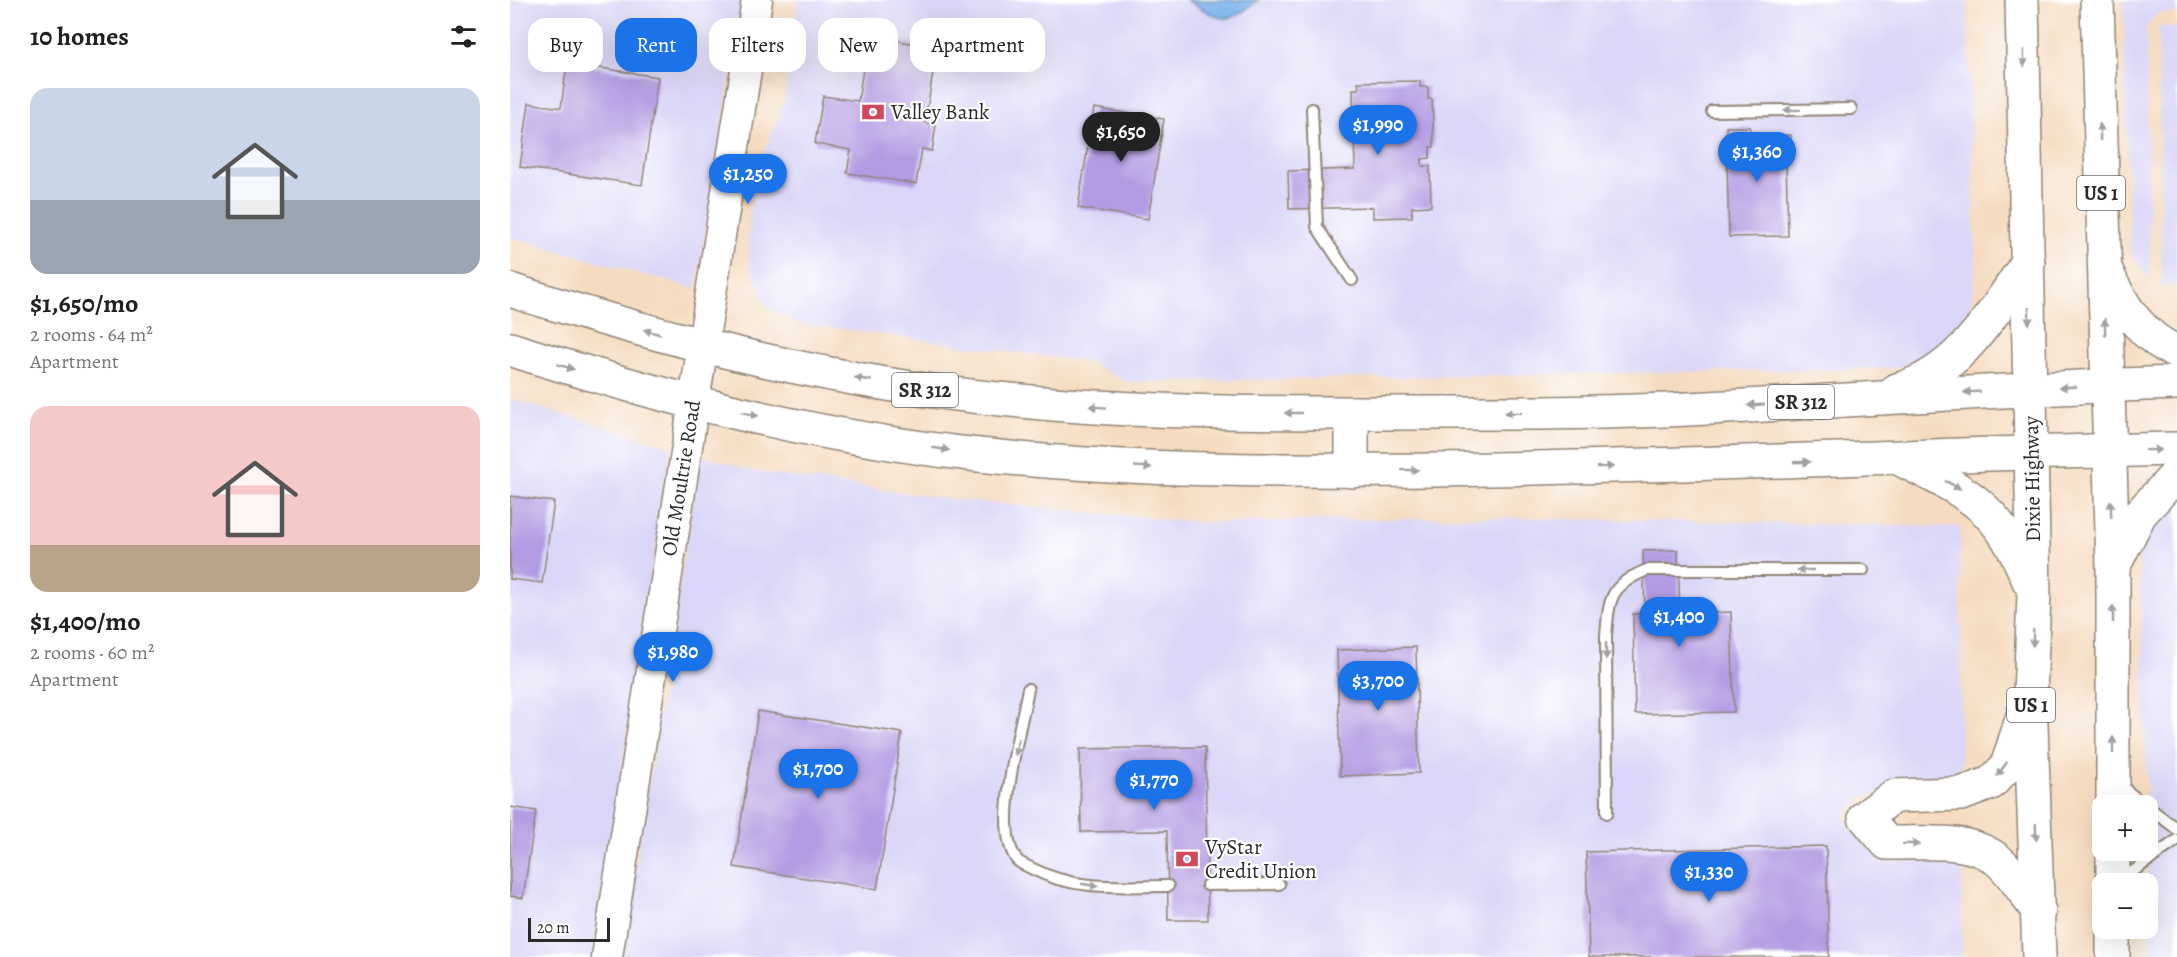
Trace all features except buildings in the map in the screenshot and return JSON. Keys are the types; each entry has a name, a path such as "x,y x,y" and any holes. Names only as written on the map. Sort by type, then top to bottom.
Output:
{"main road":[{"name":"Old Moultrie Road","path":"607,957 757,0"},
{"name":"Dixie Highway","path":"2022,0 2034,594 2030,696 2039,957"},
{"name":"US 1","path":"2097,0 2102,262 2113,567 2113,793"},
{"path":"1872,398 1903,389 1936,373 1964,349 2028,262"},
{"path":"2102,262 2116,293 2136,323 2164,347 2177,352"},
{"name":"SR 312","path":"510,291 701,346 909,387 1018,401 1145,410 1352,413 1685,409 2030,388 2177,383"},
{"path":"510,349 693,402 839,433 975,454 1182,469 1352,471 1900,459 2177,449"},
{"path":"1352,413 1352,471"},
{"path":"1900,459 1962,490 1993,515 2015,548 2034,594"},
{"path":"2113,567 2140,514 2177,474"},
{"path":"2030,696 2007,766 1991,783 1961,794 1894,796 1865,817 1887,843 1959,844 1983,850 2001,863 2039,912"},
{"path":"2113,939 2113,957"}],"lane":[{"path":"1312,109 1317,227 1352,280"},
{"path":"1712,111 1851,109"},
{"path":"1607,813 1606,636 1608,611 1614,594 1625,579 1647,570 1863,570"},
{"path":"1028,689 1007,802 1007,841 1017,861 1047,876 1092,887 1168,886"},
{"path":"2158,814 2177,829"},
{"path":"2130,873 2177,840"},
{"path":"1207,885 1279,884"}],"shaded area":[{"path":"510,0 742,0 739,18 709,18 709,72 731,72 696,289 510,237"},
{"path":"797,0 1967,0 1976,269 1971,303 1951,342 1937,355 1919,363 1892,368 1127,382 1088,362 797,323 767,307 749,263 749,213 761,159 785,99 788,72 806,72 806,18 795,18"},
{"path":"2123,0 2177,0 2177,13 2158,13 2146,27 2150,281 2130,252"},
{"path":"2158,27 2177,27 2177,285 2162,285"},
{"path":"510,399 671,447 593,957 510,957"},
{"path":"699,455 756,472 955,500 1206,523 1487,517 1960,527 1961,777 1929,780 1867,797 1864,795 1846,812 1845,817 1860,839 1862,837 1887,859 1962,861 1962,957 622,957"},
{"path":"2177,494 2177,957 2150,957 2150,939 2158,939 2158,873 2149,873 2149,861 2158,861 2158,795 2148,795 2139,548 2151,523"}],"water":[{"path":"1187,0 1258,0 1238,15 1223,18"}],"place":[{"name":"Valley Bank","path":"873,112"},
{"name":"VyStar Credit Union","path":"1187,859"}]}
